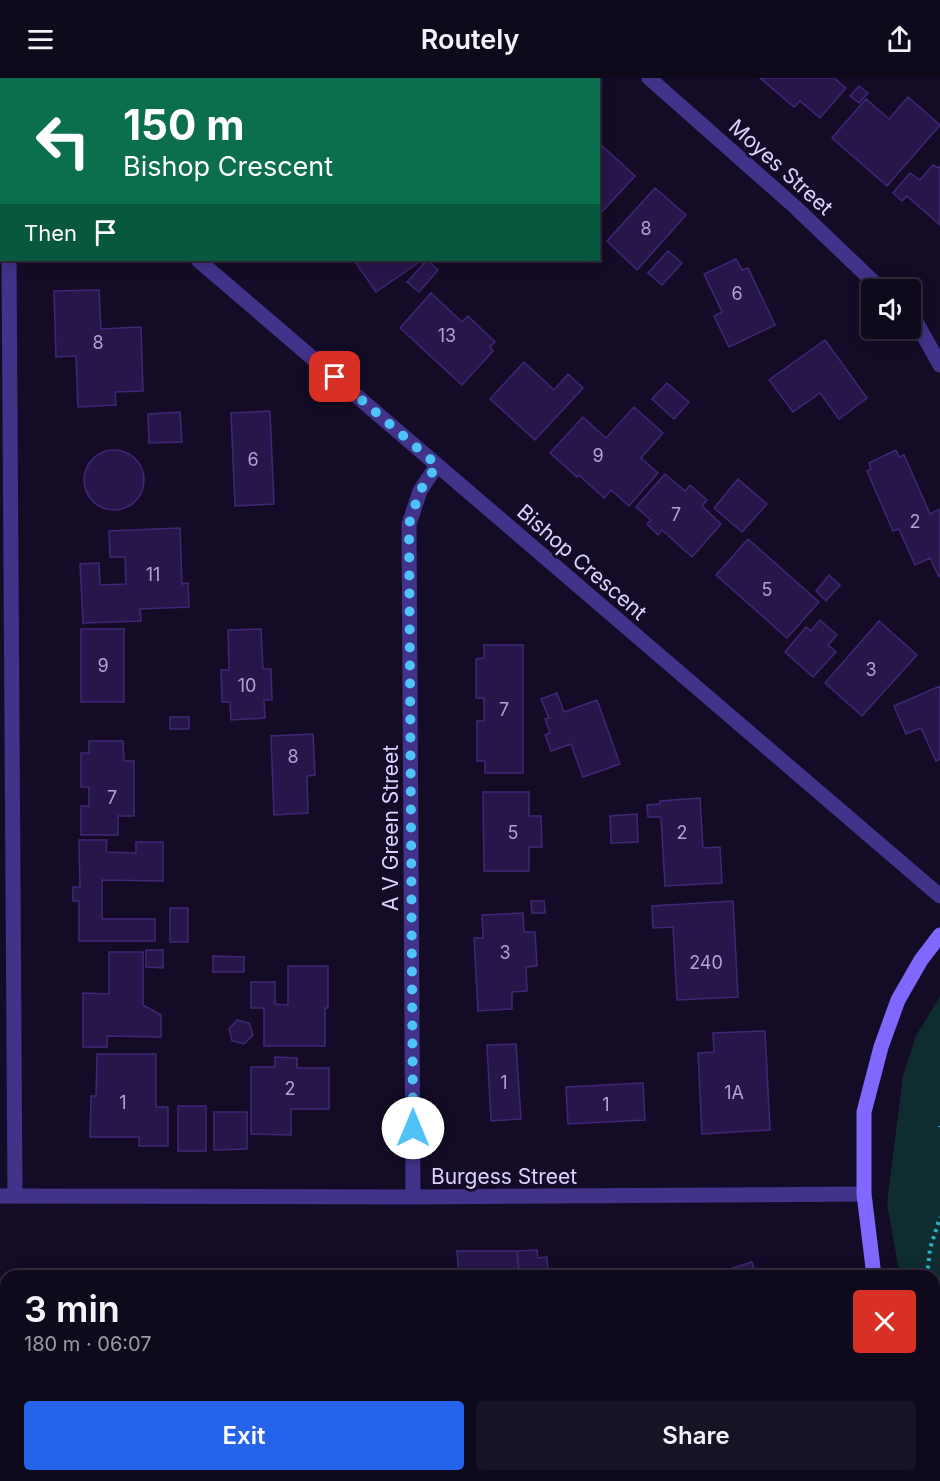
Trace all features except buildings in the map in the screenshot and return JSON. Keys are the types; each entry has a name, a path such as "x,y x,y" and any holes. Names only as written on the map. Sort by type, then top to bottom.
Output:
{"street":[{"name":"Moyes Street","path":"649,78 794,206 870,279"},
{"path":"7,1195 9,261"},
{"name":"Bishop Crescent","path":"199,261 940,896"},
{"path":"921,331 940,365"},
{"name":"A V Green Street","path":"413,1197 409,524 420,491 437,465"},
{"path":"873,1270 864,1194 864,1112 881,1047 898,1000 921,960 940,935"},
{"name":"Burgess Street","path":"7,1195 413,1197 864,1194"}],"path":[{"path":"928,1270 930,1249 940,1217"}],"green space":[{"path":"940,996 940,1270 899,1270 887,1203 903,1076 916,1036"}],"route":[{"path":"335,377 437,465 420,491 409,524 413,1128"}]}
